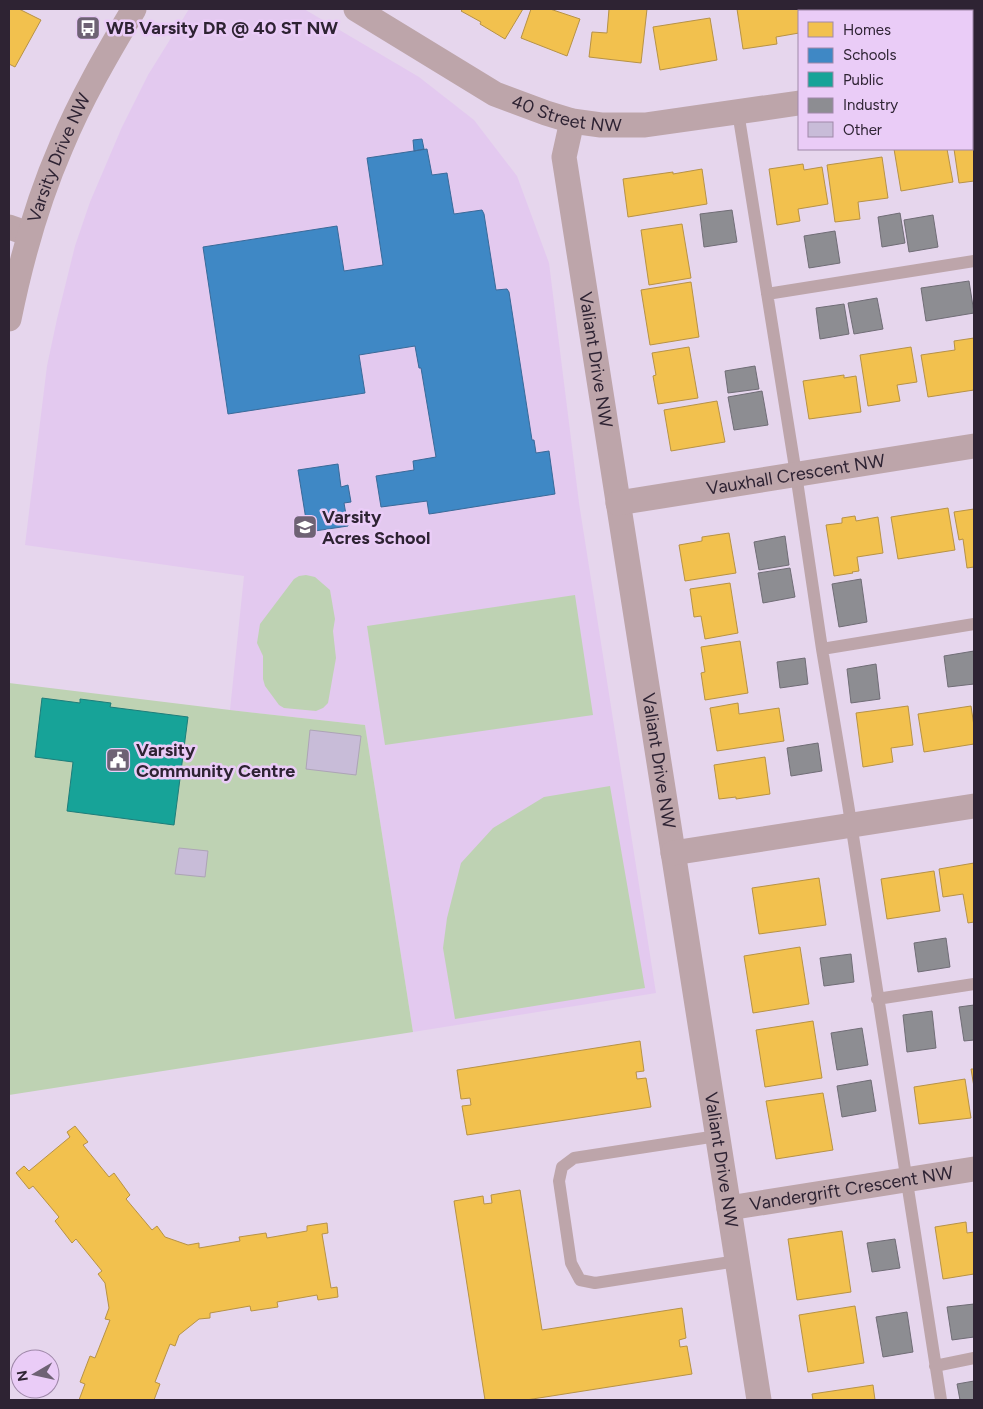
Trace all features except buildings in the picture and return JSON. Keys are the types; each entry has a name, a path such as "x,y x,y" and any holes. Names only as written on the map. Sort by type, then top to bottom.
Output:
{"street":[{"name":"Varsity Drive NW","path":"9,319 19,231 101,63 134,9"},
{"name":"40 Street NW","path":"359,9 495,94 572,121 600,125 644,125 798,102"},
{"name":"Valiant Drive NW","path":"572,121 564,157 759,1400"},
{"name":"Vauxhall Crescent NW","path":"618,503 974,446"},
{"path":"673,853 974,806"},
{"name":"Vandergrift Crescent NW","path":"729,1208 974,1169"}],"lane":[{"path":"738,112 941,1400"},
{"path":"767,294 974,261"},
{"path":"822,649 974,624"},
{"path":"877,999 974,984"},
{"path":"717,1136 574,1158 562,1167 559,1181 571,1263 580,1280 595,1283 737,1261"},
{"path":"935,1366 974,1358"}],"shaded area":[{"name":"Varsity Acres School","path":"189,9 304,9 419,77 474,120 517,176 549,263 579,503 656,993 413,1032 365,725 230,710 244,576 25,545 47,366 75,246 90,202 122,127 148,75"}],"green space":[{"path":"306,575 315,577 330,590 335,619 333,631 336,658 328,703 316,711 284,708 279,705 265,686 263,679 263,656 257,643 260,624 294,579"},
{"path":"575,595 593,715 385,745 367,626"},
{"path":"9,683 365,725 413,1032 9,1095"},
{"path":"610,786 645,988 455,1019 443,948 447,918 461,863 493,828 544,797"}],"place":[{"name":"WB Varsity DR @ 40 ST NW","path":"88,28"},
{"name":"Varsity Acres School","path":"305,527"},
{"name":"Varsity Community Centre","path":"118,760"}]}
